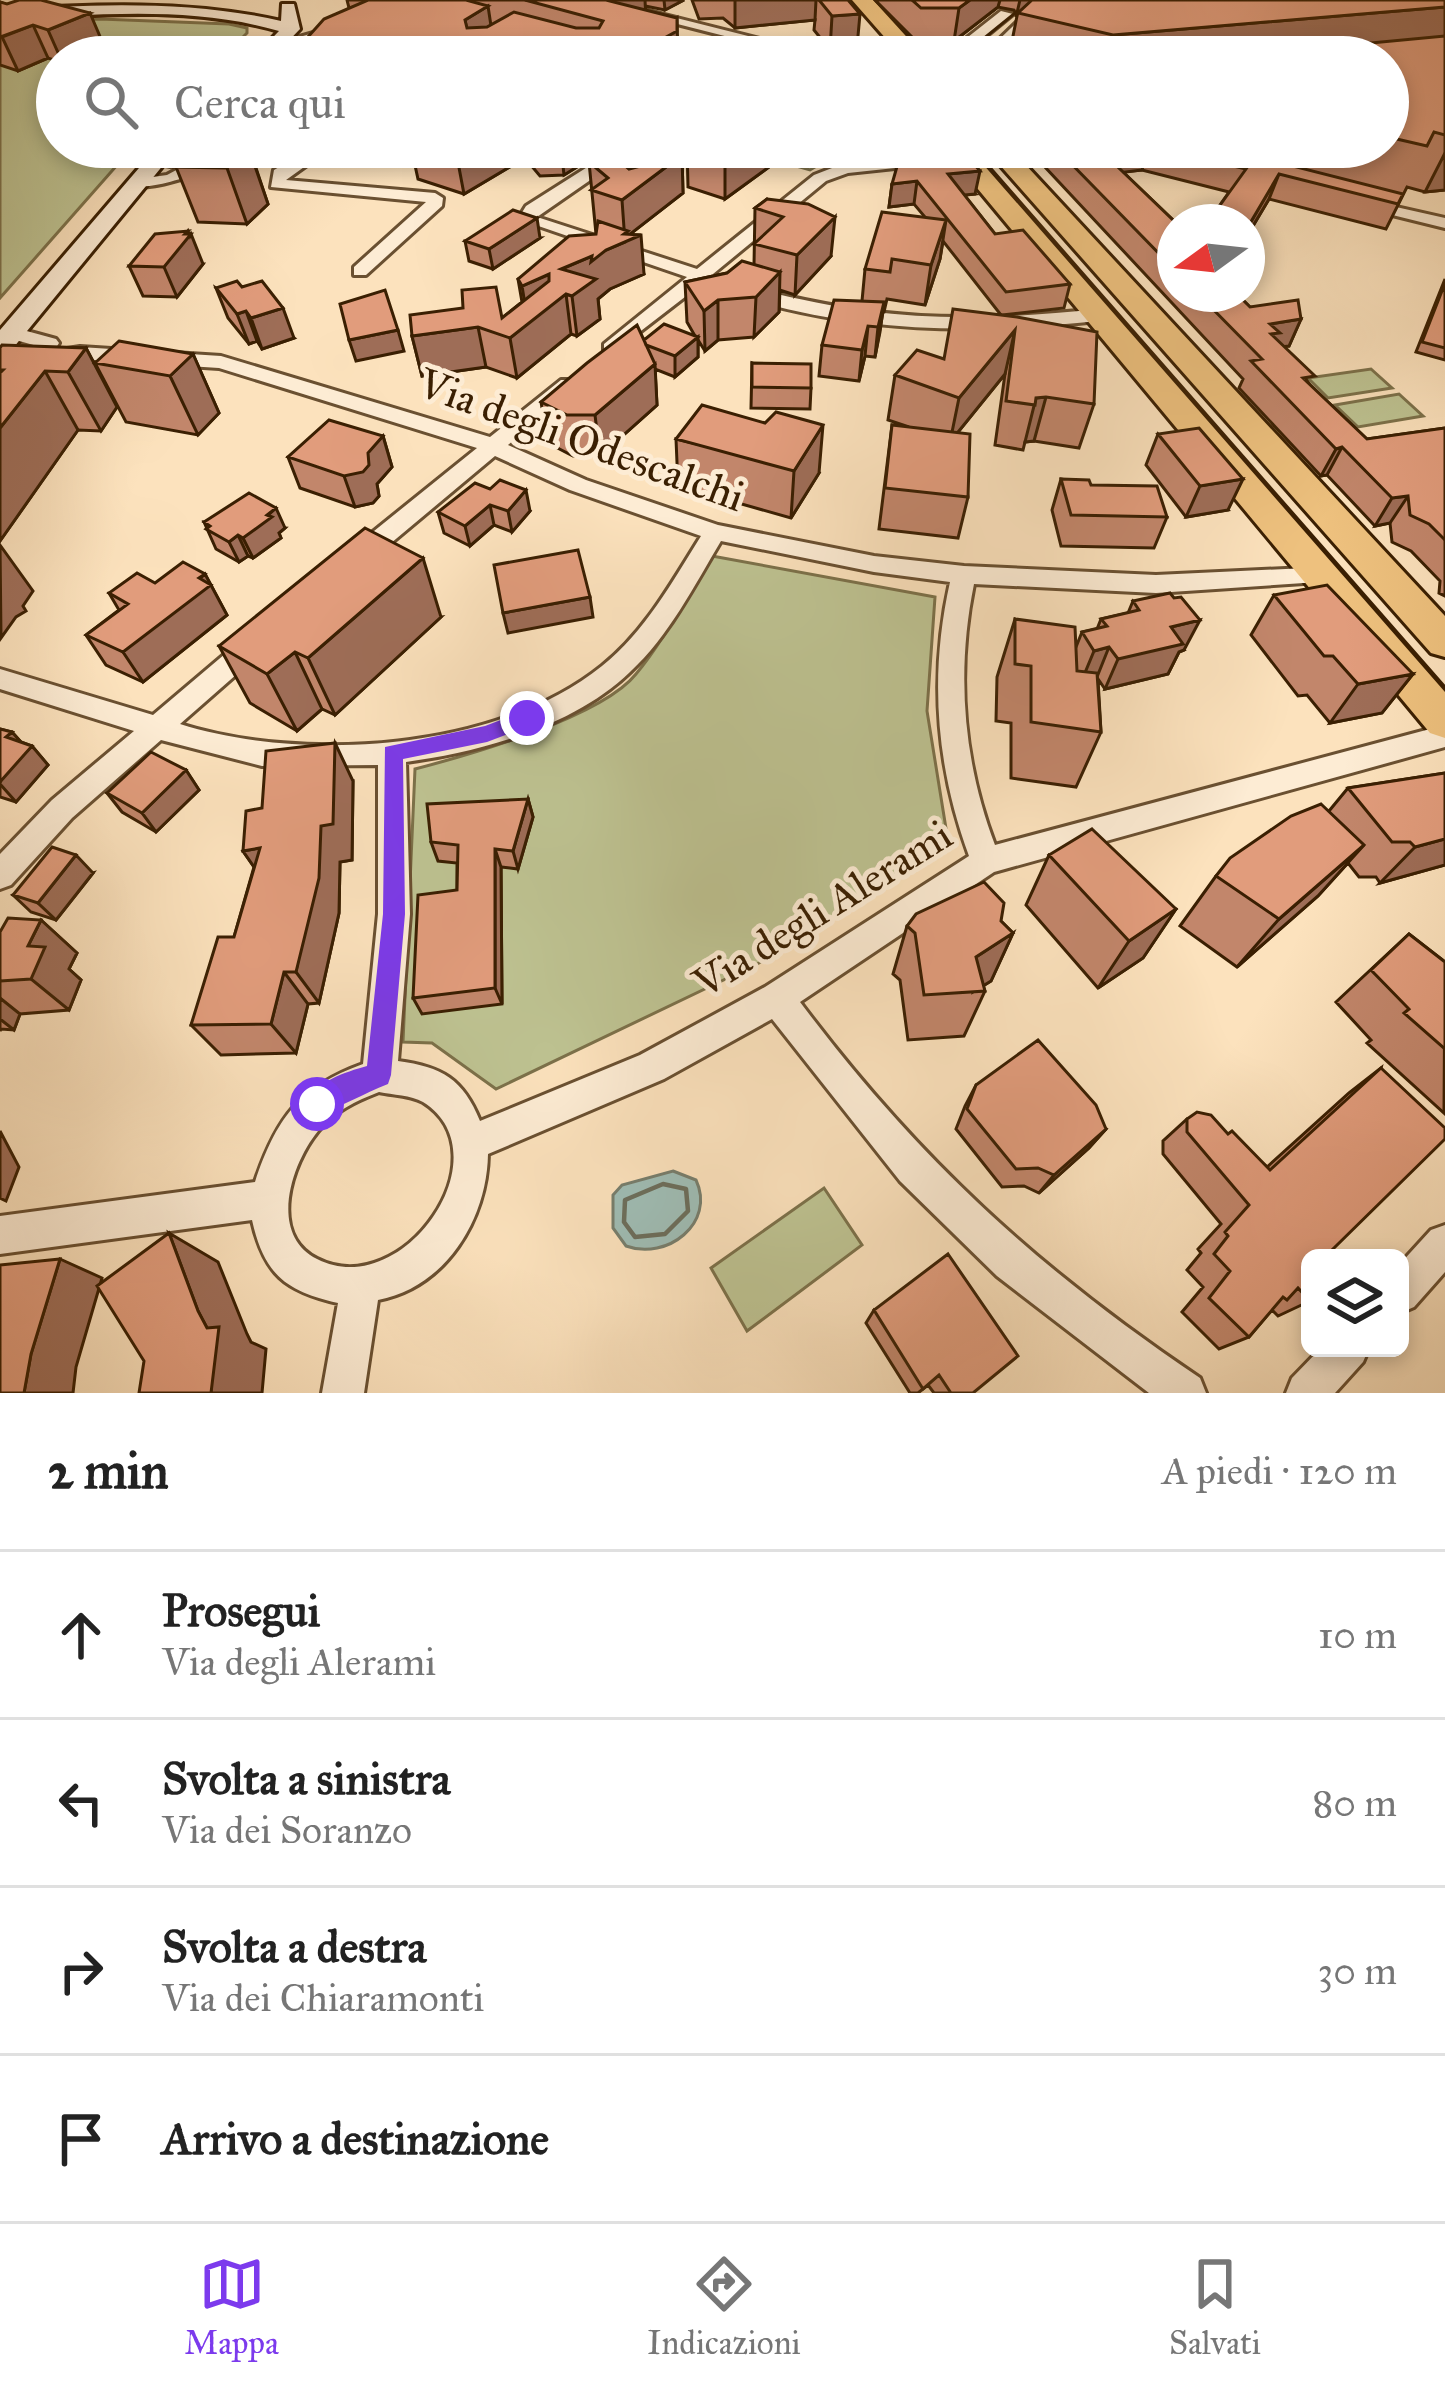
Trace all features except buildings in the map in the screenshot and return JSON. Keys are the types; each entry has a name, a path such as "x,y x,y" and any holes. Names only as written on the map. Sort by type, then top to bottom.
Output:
{"main road":[{"path":"862,0 895,36"},
{"path":"972,168 1445,721"},
{"path":"1015,168 1445,642"}],"street":[{"path":"228,16 245,11 257,0 286,25"},
{"path":"279,36 286,25 282,0"},
{"path":"978,36 1023,0"},
{"path":"1013,36 1048,0"},
{"path":"584,3 709,36"},
{"path":"584,3 731,36"},
{"path":"389,8 409,19"},
{"path":"320,36 389,8"},
{"path":"273,36 286,25 340,24 389,8 427,13"},
{"path":"0,15 130,12 345,28"},
{"path":"345,28 348,36"},
{"path":"6,340 150,168"},
{"path":"137,183 171,180 191,169 280,172 287,168"},
{"path":"597,168 532,210 526,219 792,307 894,324 986,327 1098,315"},
{"path":"598,358 820,178 845,168"},
{"path":"280,172 277,184 435,198 434,206 359,271"},
{"path":"1346,190 1445,223"},
{"path":"1390,201 1445,206"},
{"path":"6,340 50,343 40,358"},
{"name":"Via degli Odescalchi","path":"0,365 80,353 220,362 491,446 578,485 715,532 833,557 964,575 1156,584 1319,573"},
{"path":"341,571 580,373"},
{"path":"0,679 61,691 216,746 272,757 314,760 392,752 487,734 606,678 681,587 715,532"},
{"path":"964,575 950,675 950,719 970,824 986,861"},
{"path":"0,875 62,809 268,633"},
{"name":"Via degli Alerami","path":"471,1143 652,1067 777,998 986,861 1445,736"},
{"path":"379,1075 394,914 392,752"},
{"path":"777,998 856,1107 957,1218 1080,1322 1185,1393"},
{"path":"379,1075 411,1077 440,1089 460,1112 471,1143 467,1192 450,1229 410,1268 361,1286 324,1282 294,1264 275,1235 269,1199 280,1152 300,1121 337,1090 379,1075"},
{"path":"0,1235 269,1199"},
{"path":"1409,1283 1445,1244"},
{"path":"343,1393 361,1286"},
{"path":"1307,1393 1341,1357"}],"green space":[{"path":"100,19 229,24 247,28 247,33 36,36 36,168 115,168 0,298 0,22"},
{"path":"1371,369 1392,388 1328,398 1308,378"},
{"path":"1399,394 1423,416 1358,427 1335,405"},
{"path":"712,556 935,597 927,711 949,847 759,963 496,1089 432,1043 403,1042 415,769 533,732 619,690 657,646"},
{"path":"824,1188 862,1245 747,1331 711,1268"}],"water":[{"path":"673,1171 696,1180 699,1211 693,1224 684,1235 657,1248 626,1246 613,1228 613,1195 622,1185"}],"tram line":[{"path":"987,36 1031,0"},
{"path":"990,168 1445,687"}],"route":[{"path":"317,1104 347,1084 379,1075 394,914 392,752 487,734 527,718"}]}
